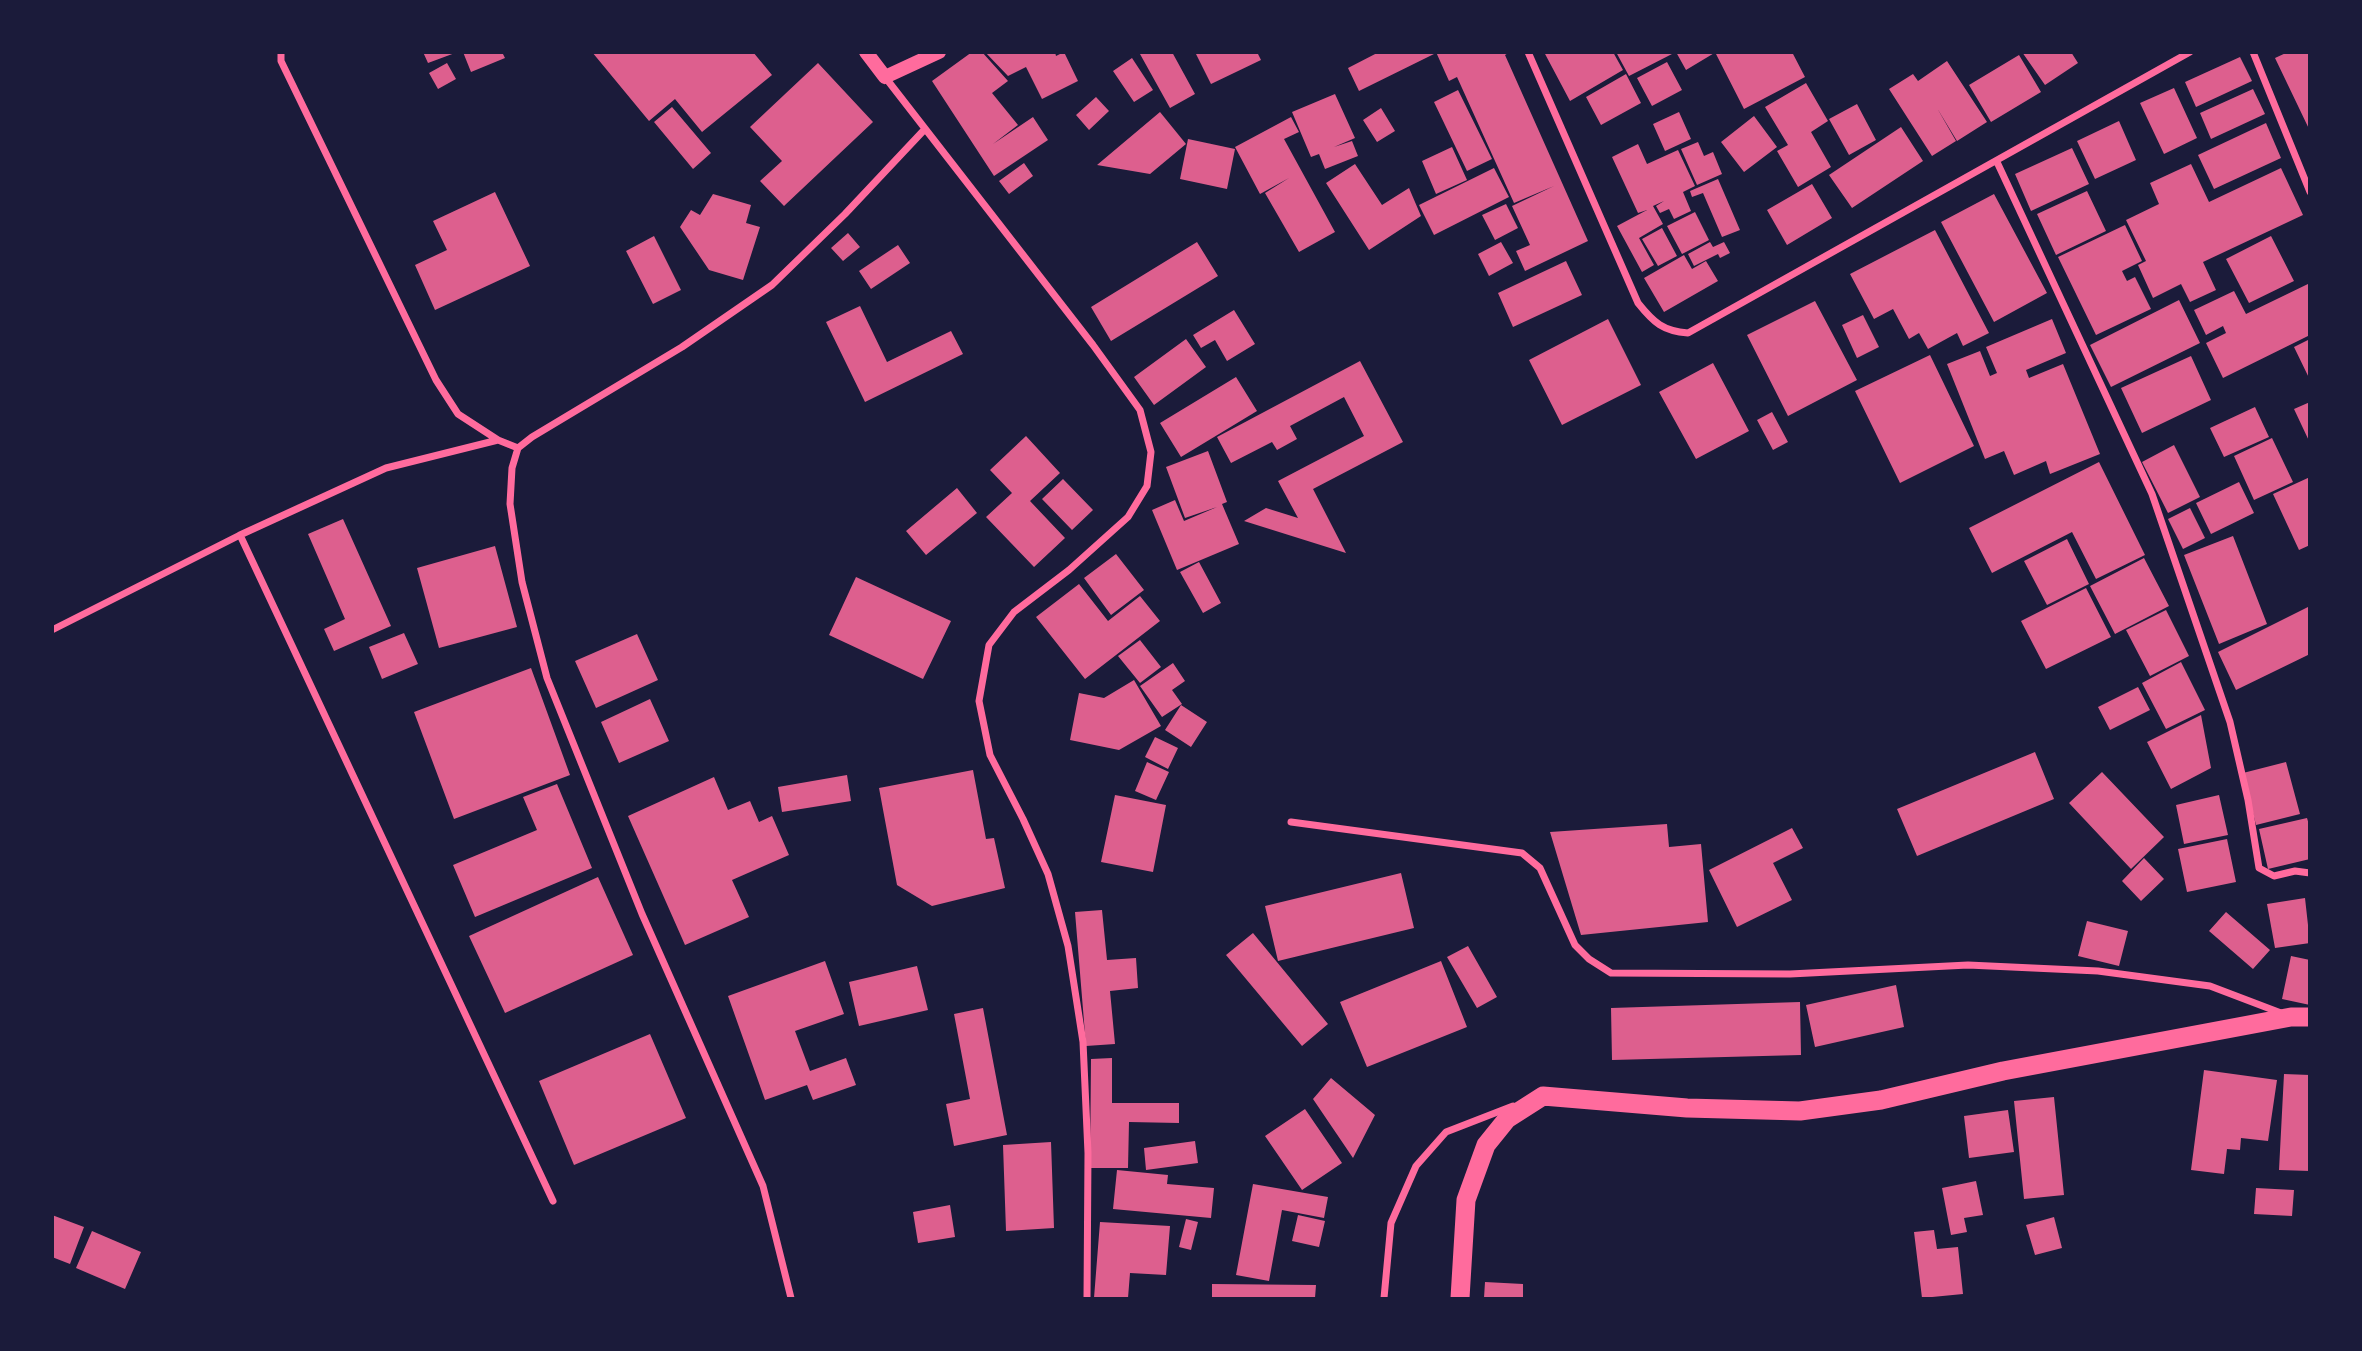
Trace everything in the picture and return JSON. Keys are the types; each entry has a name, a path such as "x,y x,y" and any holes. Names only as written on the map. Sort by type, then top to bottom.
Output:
{"highway":[{"path":"1460,1298 1466,1200 1486,1145 1507,1119 1543,1096 1687,1108 1800,1111 1881,1100 2003,1071 2300,1017"}],"main road":[{"path":"866,52 885,77 939,52"}],"street":[{"path":"281,52 281,61 436,380 458,414 499,440 518,448"},
{"path":"1528,52 1638,303 1650,318 1670,331 1688,333 2190,52"},
{"path":"2253,52 2309,192"},
{"path":"885,77 1093,345 1140,410 1151,452 1147,485 1128,517 1069,570 1014,612 989,645 979,701 990,755 1048,874 1068,946 1083,1042 1088,1153 1087,1298"},
{"path":"791,1298 763,1186 642,914 547,678 522,582 510,504 512,468 518,448 682,347 772,285 845,214 925,128"},
{"path":"1997,162 2152,494 2230,723 2248,800 2259,869 2274,876 2295,871 2309,873"},
{"path":"52,630 240,535 386,467 499,440"},
{"path":"240,535 552,1201"},
{"path":"1291,822 1522,853 1540,868 1575,945 1589,959 1611,973 1790,974 1968,965 2098,971 2210,986 2300,1017"},
{"path":"1384,1298 1391,1223 1416,1166 1446,1132 1543,1096"}],"building":[{"path":"423,52 455,52 455,53 428,63"},
{"path":"463,52 502,52 505,58 471,72"},
{"path":"592,52 753,52 772,75 702,132 675,99 649,121"},
{"path":"972,52 982,52 1008,81 992,93 1018,125 993,144 1033,117 1048,140 994,176 932,81"},
{"path":"985,52 1055,52 1056,56 1064,52 1078,81 1042,99 1026,67 1008,76"},
{"path":"1172,52 1195,94 1170,108 1140,54"},
{"path":"1195,52 1257,52 1261,60 1211,84"},
{"path":"1379,52 1434,54 1359,91 1348,68"},
{"path":"1436,52 1510,52 1505,55 1588,241 1525,271 1516,251 1530,245 1512,206 1554,186 1514,203 1457,77 1449,81"},
{"path":"1544,52 1613,52 1623,70 1570,101"},
{"path":"1616,52 1671,52 1672,54 1629,76"},
{"path":"1676,52 1716,52 1686,70"},
{"path":"1792,52 1805,77 1744,109 1716,54"},
{"path":"2022,52 2071,52 2078,63 2045,85"},
{"path":"2288,52 2310,52 2310,131 2275,58"},
{"path":"2019,55 2041,92 1991,122 1969,85"},
{"path":"2240,57 2252,81 2196,107 2185,82"},
{"path":"1132,58 1153,90 1134,102 1113,71"},
{"path":"1947,61 1987,122 1957,141 1937,108 1956,141 1932,156 1889,89 1913,74 1918,81"},
{"path":"1667,62 1682,90 1652,106 1637,78"},
{"path":"447,63 456,79 438,89 429,73"},
{"path":"818,63 873,122 784,206 760,181 782,161 750,127"},
{"path":"1626,74 1641,103 1601,125 1586,97"},
{"path":"1806,83 1828,121 1811,132 1831,167 1798,187 1777,151 1788,145 1765,107"},
{"path":"2174,88 2197,138 2164,154 2140,103"},
{"path":"2253,89 2265,114 2211,139 2200,113"},
{"path":"1458,90 1492,159 1467,171 1434,102"},
{"path":"1335,94 1355,138 1334,147 1352,141 1358,156 1325,169 1319,154 1311,157 1292,112"},
{"path":"1096,97 1109,111 1089,130 1076,115"},
{"path":"1857,104 1876,140 1849,155 1829,119"},
{"path":"672,107 711,153 693,169 654,122"},
{"path":"1381,108 1395,131 1377,142 1363,120"},
{"path":"1160,112 1186,144 1150,174 1097,165"},
{"path":"1679,112 1691,139 1665,151 1653,124"},
{"path":"1754,116 1777,147 1744,172 1721,142"},
{"path":"1291,117 1299,132 1284,139 1335,232 1299,252 1265,193 1289,178 1260,194 1235,147"},
{"path":"2119,121 2136,160 2095,179 2077,141"},
{"path":"2266,123 2281,158 2214,189 2198,155"},
{"path":"1901,127 1923,161 1852,208 1829,175"},
{"path":"1188,139 1235,149 1227,189 1180,179"},
{"path":"1698,142 1704,156 1713,152 1722,174 1697,185 1681,149"},
{"path":"1638,144 1647,164 1678,150 1695,186 1683,192 1691,211 1674,219 1669,209 1660,213 1656,206 1664,201 1653,206 1663,224 1639,238 1654,265 1642,272 1617,226 1647,210 1638,213 1612,157"},
{"path":"1452,147 1467,180 1436,194 1422,161"},
{"path":"2072,148 2089,184 2031,211 2015,174"},
{"path":"1024,163 1033,176 1009,194 999,181"},
{"path":"1355,164 1382,205 1409,188 1421,216 1369,250 1326,183"},
{"path":"2191,164 2209,202 2281,168 2303,215 2203,262 2216,290 2190,302 2181,284 2153,298 2138,265 2146,261 2126,220 2159,204 2150,183"},
{"path":"1494,168 1509,197 1434,235 1419,205"},
{"path":"1718,179 1740,230 1722,237 1703,193 1692,197 1690,191"},
{"path":"1812,184 1832,218 1787,245 1767,210"},
{"path":"2087,191 2106,231 2056,255 2037,214"},
{"path":"495,192 530,266 435,310 415,265 447,250 433,221"},
{"path":"713,194 751,205 746,223 760,227 743,280 709,270 680,227 691,210 700,215"},
{"path":"1994,194 2047,293 1994,322 1941,222"},
{"path":"1506,204 1518,228 1495,240 1482,215"},
{"path":"1695,212 1709,240 1682,254 1667,226"},
{"path":"2125,225 2142,261 2122,271 2127,281 2135,277 2151,309 2096,335 2058,257"},
{"path":"1662,228 1677,256 1658,266 1642,239"},
{"path":"1935,230 1989,333 1963,346 1957,333 1928,349 1919,333 1909,339 1893,309 1874,319 1850,274"},
{"path":"848,233 860,247 843,261 831,248"},
{"path":"654,236 681,290 653,304 626,251"},
{"path":"2271,236 2294,281 2249,303 2226,259"},
{"path":"1197,242 1218,276 1111,341 1091,307"},
{"path":"1501,242 1513,263 1489,276 1478,254"},
{"path":"1710,242 1713,247 1724,242 1730,253 1720,258 1718,254 1694,266 1688,254"},
{"path":"898,245 910,263 871,289 859,271"},
{"path":"1684,255 1692,269 1706,261 1718,281 1664,312 1644,278"},
{"path":"1566,261 1582,295 1513,327 1498,293"},
{"path":"2310,283 2310,335 2223,378 2206,343 2226,333 2223,326 2206,335 2194,310 2234,291 2246,314"},
{"path":"2179,300 2200,343 2111,387 2090,345"},
{"path":"1815,301 1857,380 1788,416 1747,335"},
{"path":"860,306 887,362 951,331 963,354 865,402 826,322"},
{"path":"1234,310 1255,344 1227,361 1215,340 1201,348 1193,335"},
{"path":"1863,315 1879,347 1857,358 1842,325"},
{"path":"1608,319 1641,385 1562,425 1529,360"},
{"path":"2052,319 2066,353 2026,370 2029,378 2063,364 2100,454 2050,474 2046,461 2014,475 2004,451 1985,459 1947,364 1980,351 1990,376 1997,373 1986,347"},
{"path":"1186,339 1206,367 1154,405 1134,377"},
{"path":"2310,339 2310,380 2294,347"},
{"path":"1930,355 1974,446 1900,483 1855,391"},
{"path":"2191,356 2211,400 2142,433 2121,388"},
{"path":"1360,361 1403,442 1313,489 1346,553 1244,521 1266,508 1298,518 1278,481 1364,436 1344,397 1290,426 1297,439 1277,450 1272,442 1231,463 1217,437"},
{"path":"1713,363 1749,431 1696,459 1659,392"},
{"path":"1236,377 1257,411 1181,457 1160,423"},
{"path":"2310,402 2310,443 2294,409"},
{"path":"2255,407 2269,437 2224,457 2210,428"},
{"path":"1772,412 1788,442 1773,450 1757,420"},
{"path":"1026,436 1060,473 1030,501 1065,538 1034,567 986,517 1012,493 990,470"},
{"path":"2272,438 2293,482 2254,500 2234,456"},
{"path":"2174,445 2200,497 2168,513 2142,462"},
{"path":"1208,451 1227,502 1222,504 1239,544 1177,570 1152,510 1175,500 1184,521 1217,507 1185,518 1166,467"},
{"path":"2099,462 2145,555 2096,579 2072,532 1992,573 1969,528"},
{"path":"2310,477 2310,545 2299,550 2273,494"},
{"path":"1063,479 1093,510 1072,530 1042,499"},
{"path":"2239,482 2254,513 2211,534 2196,503"},
{"path":"957,488 977,513 926,555 906,531"},
{"path":"2190,508 2205,538 2183,549 2168,519"},
{"path":"343,519 391,626 334,651 324,629 345,619 308,534"},
{"path":"2233,536 2267,624 2219,644 2184,555"},
{"path":"2067,539 2089,584 2047,605 2024,561"},
{"path":"495,546 517,627 439,648 417,568"},
{"path":"1116,554 1144,590 1111,615 1084,578"},
{"path":"2144,558 2169,606 2115,634 2090,586"},
{"path":"1199,562 1221,603 1203,613 1180,572"},
{"path":"856,577 951,621 923,679 829,635"},
{"path":"1079,584 1108,621 1140,596 1160,621 1085,679 1036,617"},
{"path":"2086,588 2111,637 2046,669 2021,621"},
{"path":"2310,606 2310,654 2236,690 2218,652"},
{"path":"2166,610 2189,656 2150,676 2126,630"},
{"path":"404,633 418,664 382,679 369,647"},
{"path":"637,634 658,680 596,708 575,661"},
{"path":"1140,640 1161,667 1140,683 1118,656"},
{"path":"2181,662 2205,710 2166,729 2142,683"},
{"path":"1173,663 1185,681 1172,690 1182,704 1162,717 1140,686"},
{"path":"531,668 570,775 454,819 414,712"},
{"path":"1134,680 1161,726 1119,750 1070,740 1079,693 1104,698"},
{"path":"2138,687 2150,710 2110,730 2098,707"},
{"path":"650,699 669,741 619,763 601,722"},
{"path":"1181,705 1207,722 1191,747 1165,730"},
{"path":"2201,715 2211,768 2171,789 2147,742"},
{"path":"1155,737 1178,748 1168,769 1145,757"},
{"path":"2035,752 2054,799 1917,856 1897,809"},
{"path":"1147,762 1169,772 1156,800 1135,791"},
{"path":"2286,762 2300,814 2256,825 2243,773"},
{"path":"973,770 986,839 994,838 1005,888 932,906 897,885 879,788"},
{"path":"2102,772 2164,837 2131,869 2069,803"},
{"path":"847,775 851,801 782,812 778,787"},
{"path":"714,777 728,810 750,801 759,822 772,816 789,855 732,880 749,917 685,945 628,816"},
{"path":"557,784 592,868 475,917 453,865 537,830 523,797"},
{"path":"1115,795 1166,805 1153,872 1101,862"},
{"path":"2219,795 2228,835 2184,844 2176,805"},
{"path":"2307,818 2310,828 2310,859 2268,869 2259,829"},
{"path":"1667,824 1669,847 1701,844 1708,922 1581,935 1550,832"},
{"path":"1792,828 1803,848 1773,863 1792,900 1737,927 1709,870"},
{"path":"2227,839 2236,882 2187,892 2178,849"},
{"path":"2144,858 2164,879 2141,901 2122,881"},
{"path":"1401,873 1414,928 1278,961 1265,906"},
{"path":"598,877 633,955 505,1013 469,936"},
{"path":"2305,898 2310,943 2275,948 2267,904"},
{"path":"1102,910 1107,960 1136,958 1138,988 1110,991 1115,1044 1086,1046 1075,912"},
{"path":"2226,912 2270,950 2253,969 2209,931"},
{"path":"2087,921 2128,931 2119,966 2078,956"},
{"path":"1253,933 1328,1024 1302,1046 1226,955"},
{"path":"1468,946 1497,997 1477,1008 1447,957"},
{"path":"2291,956 2310,960 2310,1005 2282,999"},
{"path":"825,961 844,1014 795,1031 810,1071 846,1058 856,1085 813,1100 807,1085 765,1100 728,996"},
{"path":"1441,961 1467,1027 1367,1067 1340,1002"},
{"path":"917,966 928,1010 859,1026 849,982"},
{"path":"1896,985 1904,1027 1815,1047 1806,1005"},
{"path":"1800,1002 1801,1055 1612,1060 1611,1008"},
{"path":"983,1008 1007,1135 954,1146 946,1104 970,1099 954,1014"},
{"path":"650,1034 686,1118 574,1165 539,1081"},
{"path":"1112,1058 1112,1103 1179,1103 1179,1123 1129,1122 1128,1168 1090,1168 1091,1059"},
{"path":"2204,1070 2277,1080 2268,1141 2241,1138 2240,1150 2227,1149 2224,1174 2191,1170"},
{"path":"2284,1074 2310,1075 2310,1171 2279,1170"},
{"path":"1331,1078 1375,1115 1353,1158 1313,1099"},
{"path":"2054,1097 2064,1195 2024,1199 2014,1101"},
{"path":"1305,1109 1342,1163 1302,1190 1265,1136"},
{"path":"2008,1110 2014,1152 1969,1158 1964,1116"},
{"path":"1195,1141 1198,1163 1146,1170 1144,1148"},
{"path":"1051,1142 1054,1228 1006,1231 1003,1145"},
{"path":"1117,1170 1168,1175 1167,1184 1214,1188 1211,1218 1113,1209"},
{"path":"1976,1181 1983,1215 1964,1218 1967,1232 1951,1235 1942,1188"},
{"path":"1253,1184 1328,1197 1324,1218 1282,1210 1269,1281 1236,1275"},
{"path":"2256,1188 2294,1190 2292,1216 2254,1214"},
{"path":"950,1205 955,1237 918,1243 913,1212"},
{"path":"52,1215 84,1227 70,1264 52,1257"},
{"path":"1298,1215 1325,1221 1319,1247 1292,1241"},
{"path":"2054,1217 2062,1248 2035,1255 2026,1225"},
{"path":"1186,1219 1198,1222 1191,1250 1179,1247"},
{"path":"1100,1222 1170,1226 1166,1275 1130,1273 1128,1298 1094,1298"},
{"path":"1934,1230 1937,1249 1958,1247 1963,1294 1922,1298 1914,1232"},
{"path":"92,1231 141,1252 125,1289 76,1268"},
{"path":"1485,1282 1523,1284 1523,1298 1484,1298"},
{"path":"1212,1284 1316,1285 1315,1298 1212,1298"}]}
